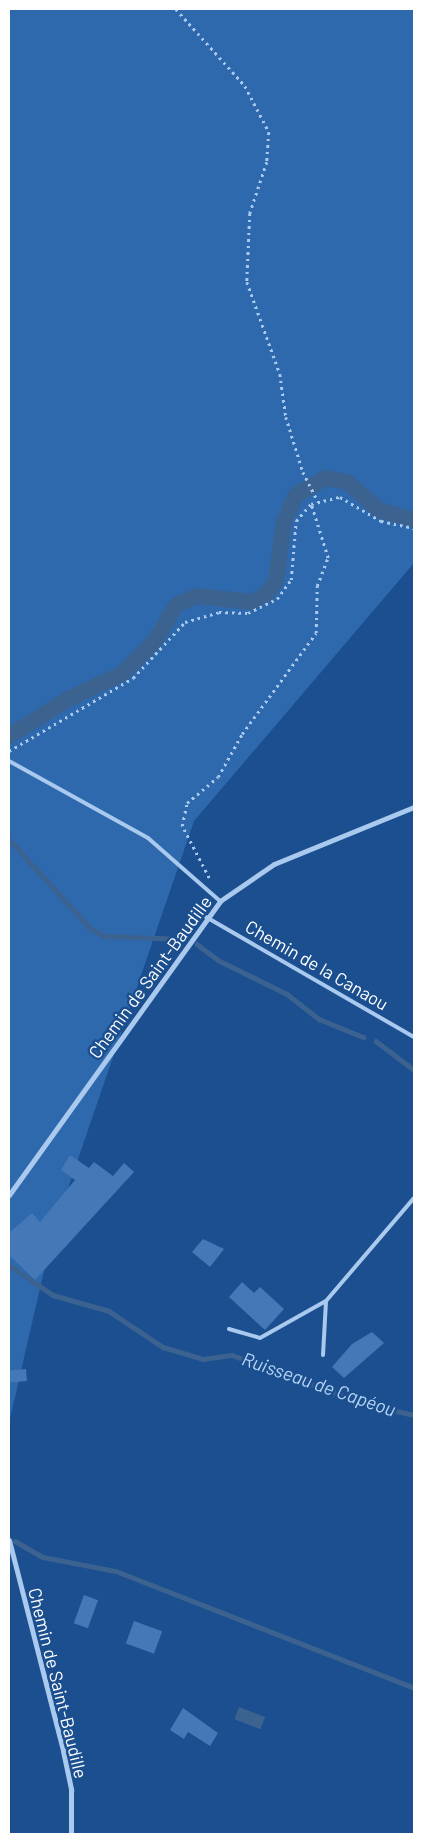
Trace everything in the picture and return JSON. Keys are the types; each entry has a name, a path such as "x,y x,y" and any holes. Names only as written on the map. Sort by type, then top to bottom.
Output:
{"street":[{"name":"Chemin de Saint-Baudille","path":"9,1195 206,917 220,901 274,864 414,807"},
{"name":"Chemin de Saint-Baudille","path":"9,1540 63,1751 71,1790 71,1834"}],"lane":[{"path":"9,761 148,838 220,901"},
{"name":"Chemin de la Canaou","path":"206,917 414,1037"},
{"path":"229,1329 260,1338 326,1301 414,1198"},
{"path":"323,1356 326,1301"}],"path":[{"path":"176,9 245,86 269,132 267,162 250,213 247,282 280,374 286,417 303,472 318,501"},
{"path":"9,751 133,678 185,622 219,612 248,613 277,599 291,580 296,521 311,504 340,497 382,521 403,529 414,528"},
{"path":"220,901 182,826 187,803 218,777 242,734 316,633 317,586 328,558 311,504"}],"shaded area":[{"path":"9,9 414,9 414,563 194,821 53,1232 9,1423"},
{"path":"239,1707 265,1717 260,1729 234,1719"}],"building":[{"path":"70,1155 89,1168 94,1162 113,1176 124,1163 134,1172 35,1280 9,1255 9,1233 32,1213 40,1222 75,1180 61,1170"},
{"path":"203,1239 224,1249 210,1267 192,1252"},
{"path":"242,1282 254,1293 260,1287 284,1309 265,1330 229,1297"},
{"path":"372,1332 384,1343 344,1378 332,1367 352,1344"},
{"path":"26,1369 27,1381 10,1382 9,1370"},
{"path":"84,1595 98,1600 88,1628 74,1623"},
{"path":"134,1621 162,1631 154,1654 126,1644"},
{"path":"183,1708 218,1733 210,1746 188,1732 184,1739 170,1730"}],"waterway":[{"path":"9,736 70,698 122,674 155,641 176,605 197,596 252,602 266,595 276,581 284,522 296,495 326,478 347,482 379,510 414,520"},
{"path":"9,839 90,928 104,936 182,939"},
{"path":"197,944 218,960 287,994 319,1019 363,1037"},
{"path":"376,1041 414,1070"},
{"name":"Ruisseau de Capéou","path":"9,1265 53,1295 109,1311 163,1347 203,1359 232,1355 369,1405 414,1415"},
{"path":"15,1541 43,1557 116,1571 414,1688"}]}
